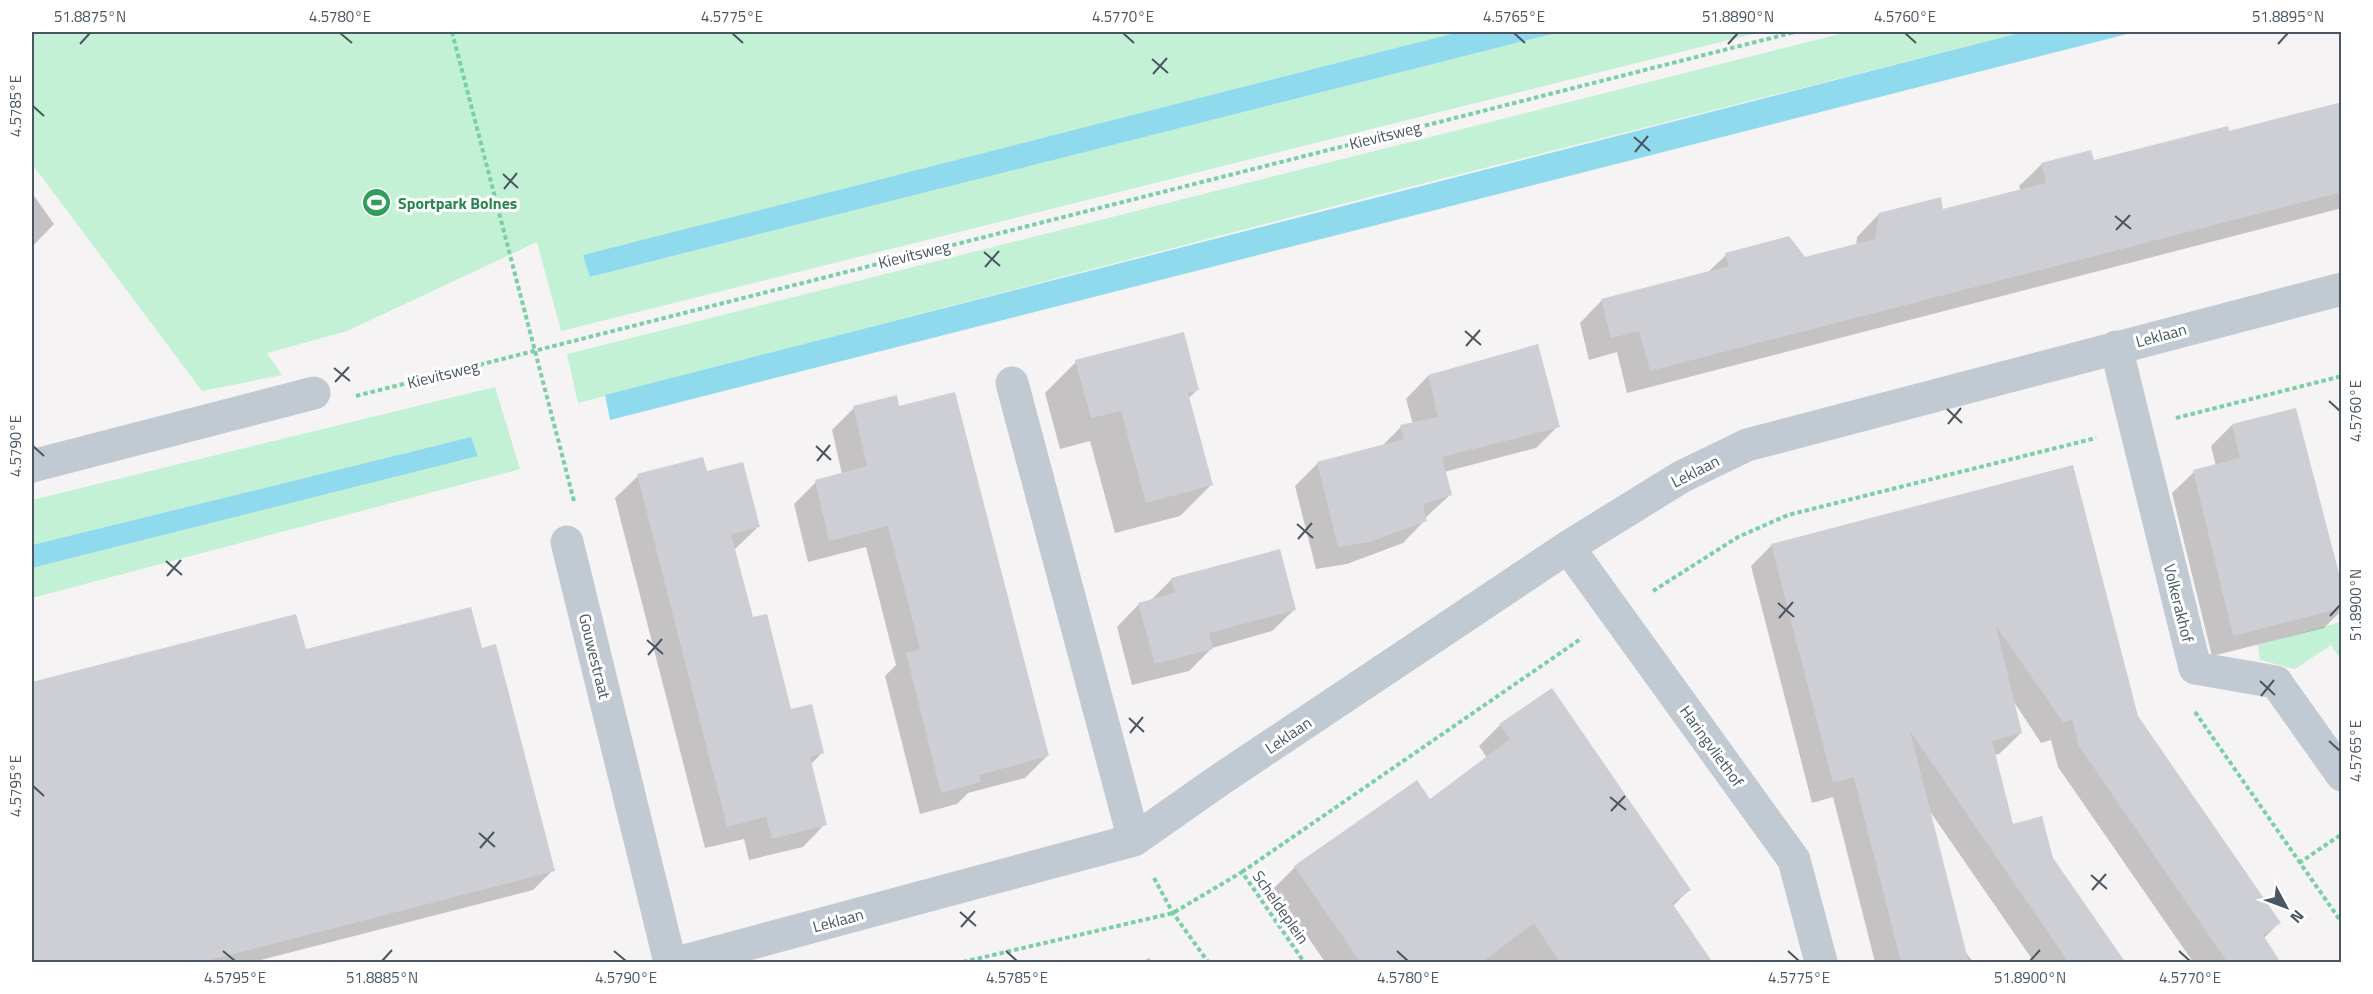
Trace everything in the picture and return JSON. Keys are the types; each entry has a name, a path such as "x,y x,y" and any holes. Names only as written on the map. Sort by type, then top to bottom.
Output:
{"street":[{"name":"Leklaan","path":"681,963 1134,840 1568,547 1681,477 1747,445 2342,289"},
{"name":"Volkerakhof","path":"2116,347 2195,668"},
{"path":"1012,383 1134,840"},
{"path":"32,466 314,393"},
{"name":"Gouwestraat","path":"567,542 670,963"},
{"name":"Haringvliethof","path":"1568,547 1794,860 1821,963"},
{"path":"2195,668 2276,682 2342,775"}],"path":[{"path":"452,32 576,510 567,542"},
{"name":"Kievitsweg","path":"314,393 358,396 1795,32"},
{"path":"1242,872 1617,614 1738,537 1788,515 2342,376"},
{"path":"2195,668 2193,709 2342,923"},
{"path":"2299,863 2342,834"},
{"path":"1134,840 1173,913 1208,963"},
{"name":"Scheldeplein","path":"963,963 1173,913 1242,872 1304,963"}],"green space":[{"name":"Sportpark Bolnes","path":"32,32 1459,32 584,255 591,277 1560,32 1761,32 561,331 537,242 347,331 267,353 282,375 202,391 32,164"},
{"path":"1848,32 2023,32 1342,204 578,403 567,354"},
{"path":"495,387 520,469 32,598 32,568 478,456 471,437 32,545 32,500"},
{"path":"2341,622 2341,660 2331,645 2295,669 2260,660 2258,645"}],"water":[{"path":"1459,32 1560,32 590,277 583,255"},
{"path":"2023,32 2135,32 610,420 605,395"},
{"path":"471,437 478,456 32,568 32,545"}],"building":[{"path":"2342,102 2342,192 1650,371 1639,331 1611,338 1601,299 1729,266 1725,253 1789,236 1805,257 1875,239 1879,213 1941,197 1943,209 2046,183 2041,163 2091,150 2094,160 2228,126 2229,131"},
{"path":"1184,332 1199,390 1188,393 1213,485 1146,503 1121,411 1091,418 1075,360"},
{"path":"1538,344 1560,427 1442,457 1452,495 1423,504 1427,521 1370,542 1338,547 1317,462 1404,439 1400,425 1438,417 1428,375"},
{"path":"955,392 1049,756 979,775 981,782 941,793 906,653 920,649 888,526 829,541 815,480 867,466 853,406 897,395 899,406"},
{"path":"2296,408 2342,585 2342,608 2233,636 2193,470 2240,458 2232,424"},
{"path":"703,457 707,471 743,462 760,527 731,534 753,617 767,614 791,709 812,704 824,753 810,757 827,825 772,839 766,817 727,827 637,474"},
{"path":"2073,465 2138,716 2281,923 2263,935 2281,963 2228,963 2079,746 2072,720 2063,722 1996,626 2022,733 1992,741 2013,824 2042,816 2053,858 2126,963 2069,963 1910,731 1969,963 1901,963 1854,777 1833,783 1771,544"},
{"path":"1280,549 1296,610 1209,633 1213,649 1155,664 1138,603 1175,593 1171,578"},
{"path":"471,607 482,648 496,644 555,871 199,963 32,963 32,682 296,614 306,649"},
{"path":"1552,688 1691,890 1672,903 1713,963 1560,963 1534,923 1481,963 1361,963 1294,866 1417,780 1430,799 1510,739 1499,724"}],"place":[{"name":"Sportpark Bolnes","path":"377,203"}]}
